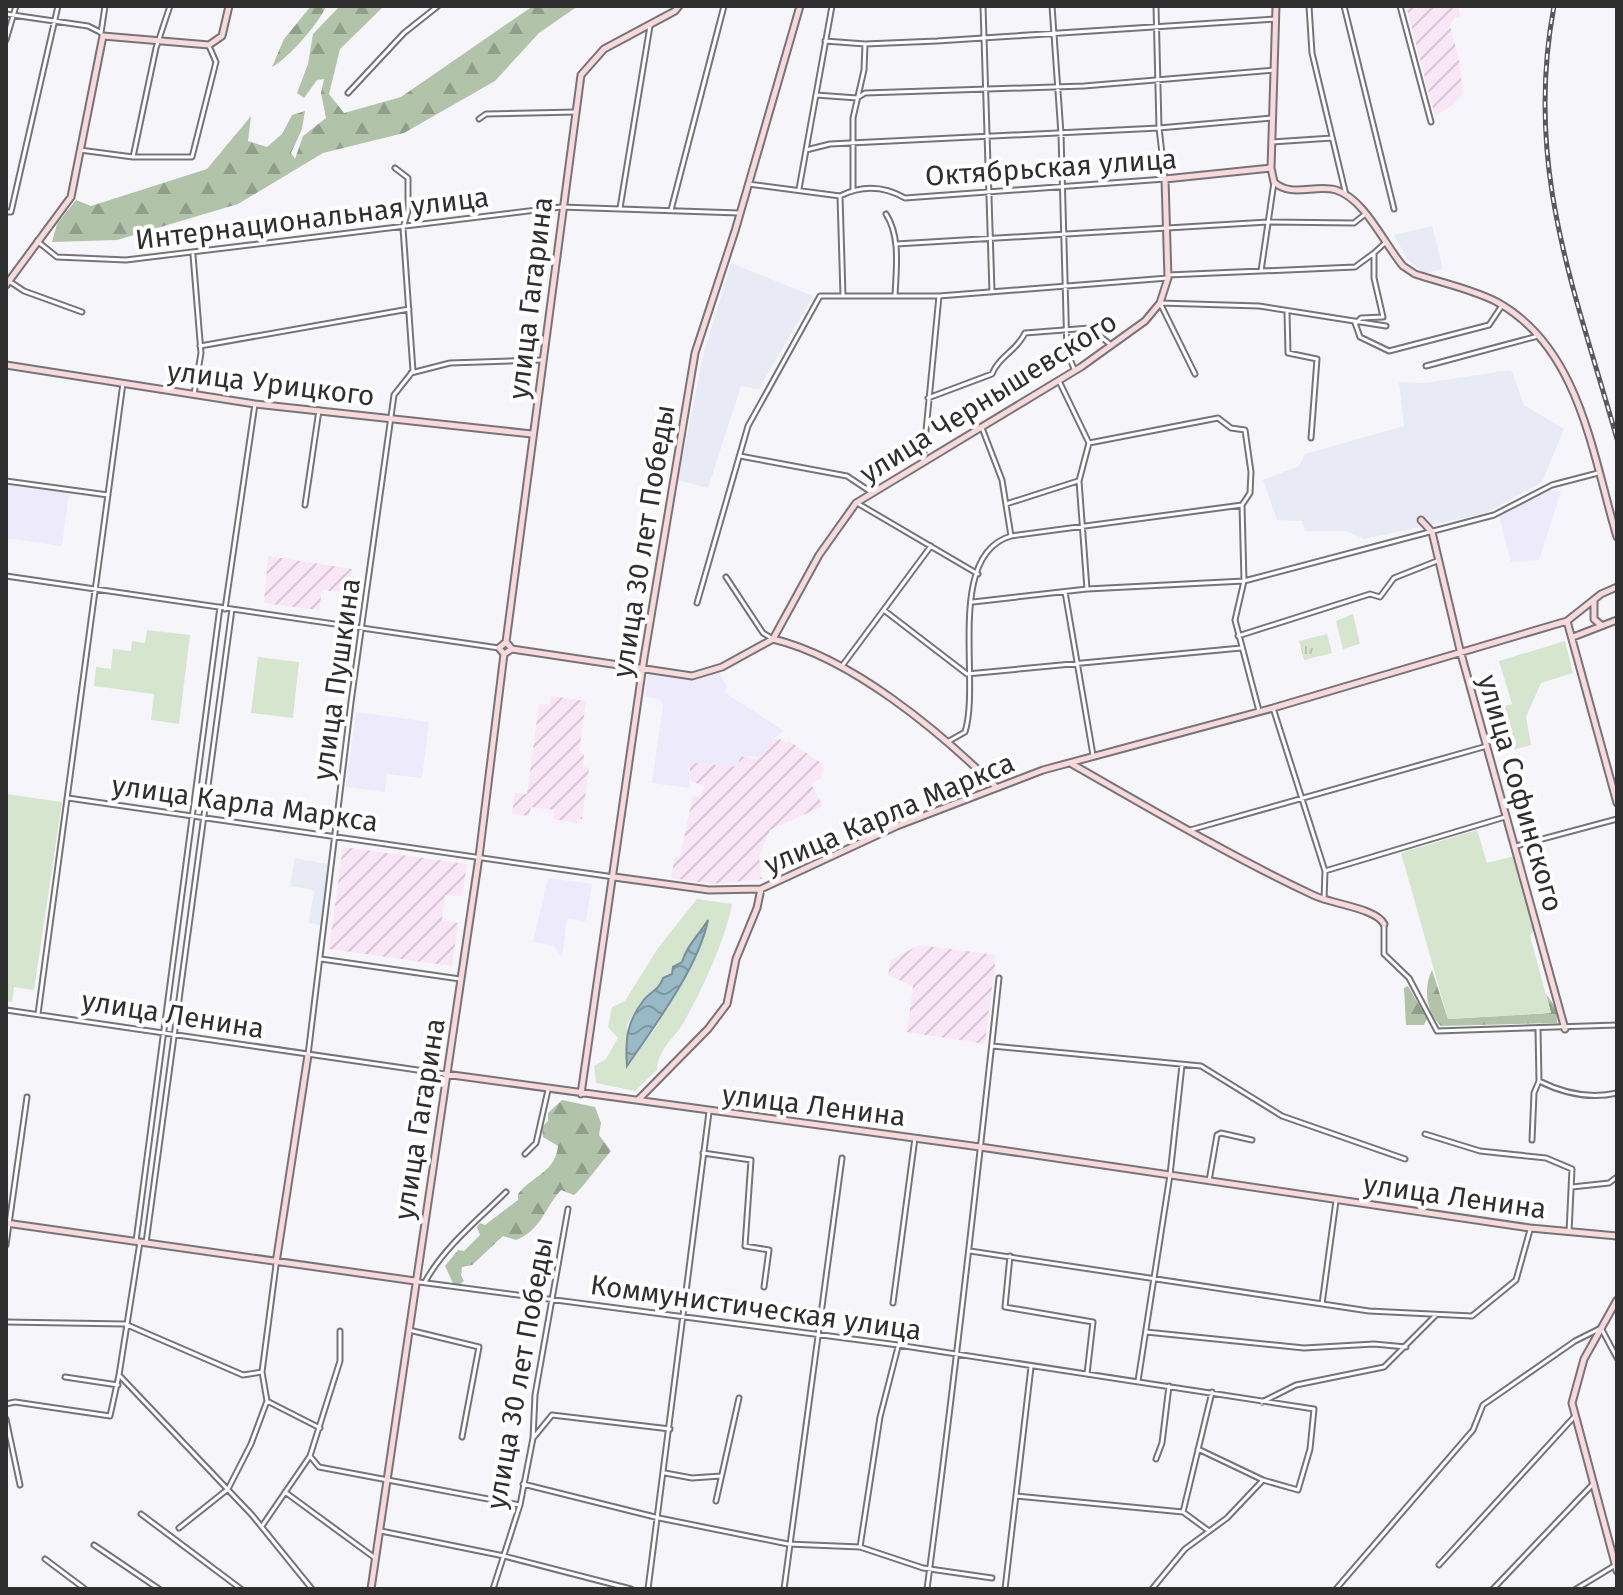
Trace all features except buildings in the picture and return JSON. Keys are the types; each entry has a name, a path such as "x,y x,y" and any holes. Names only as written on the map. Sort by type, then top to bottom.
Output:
{"street":[{"path":"6,40 16,6"},
{"path":"9,212 58,6"},
{"path":"82,312 24,291 7,281 71,197 105,6"},
{"path":"133,157 156,48 170,6"},
{"path":"6,14 88,26 102,34 209,45 222,36 229,6"},
{"path":"348,93 404,33 438,6"},
{"path":"671,210 724,6"},
{"name":"улица 30 лет Победы","path":"581,1094 642,670 695,353 740,213 800,6"},
{"path":"799,189 832,6"},
{"path":"983,6 992,194 992,292"},
{"path":"1052,6 1061,134 1067,352 1075,371"},
{"path":"1156,6 1168,277 1160,303 1195,374"},
{"path":"1261,271 1274,182 1271,168 1276,6"},
{"path":"1309,6 1312,53 1346,195 1403,266 1415,274 1502,306 1557,356 1570,381 1617,537"},
{"path":"1344,6 1394,209"},
{"path":"1400,6 1431,122"},
{"name":"улица Гагарина","path":"506,642 561,207 581,75 604,49 677,9"},
{"path":"825,41 865,44 1276,19"},
{"path":"620,208 650,24"},
{"path":"853,190 852,145 865,44"},
{"path":"80,150 133,157 192,157 216,62 209,45"},
{"path":"816,95 857,98 865,93 1056,86 1274,70"},
{"path":"479,119 486,114 536,110 576,112"},
{"path":"806,150 830,144 1061,134 1272,118"},
{"path":"1272,142 1334,138"},
{"path":"395,168 408,178 408,211 403,228 411,373 450,363 543,360"},
{"name":"Октябрьская улица","path":"840,196 853,190 888,189 905,198 992,194 1271,168"},
{"path":"1274,182 1290,190 1326,189 1346,195"},
{"path":"748,184 840,196 843,296"},
{"name":"Интернациональная улица","path":"37,241 57,257 126,260 193,255 208,249 561,207 740,213"},
{"path":"886,214 893,224 896,244 895,296"},
{"path":"896,244 1268,222 1354,223 1364,215"},
{"path":"697,603 748,426 820,296 939,296 1168,277 1355,267 1385,243"},
{"path":"1355,323 1361,318 1383,317 1374,278 1374,253"},
{"path":"193,255 200,346 194,394"},
{"path":"923,462 939,296"},
{"path":"1160,303 1259,306 1386,326"},
{"name":"улица Чернышевского","path":"773,639 819,555 856,503 1075,371 1145,321 1160,303"},
{"path":"1355,323 1360,337 1389,351 1489,325 1502,306"},
{"path":"200,346 409,309"},
{"path":"1287,312 1288,353 1317,359 1311,438"},
{"path":"928,398 992,374 999,359 1018,348 1025,333 1090,328 1112,345"},
{"path":"1426,366 1538,336"},
{"name":"улица Урицкого","path":"6,365 255,404 532,434"},
{"name":"улица Пушкина","path":"267,1401 262,1372 321,959 394,395 411,373"},
{"path":"1059,380 1089,443 1079,481 1087,589"},
{"path":"38,1014 123,383"},
{"path":"141,1242 164,1035 222,608 255,404"},
{"path":"305,505 319,410"},
{"path":"1089,443 1218,418 1231,428 1245,430 1251,472 1250,493 1242,505 1244,581 1235,620 1259,711"},
{"path":"982,427 1002,480 1011,536"},
{"path":"740,456 847,476 871,492"},
{"path":"973,602 1087,589 1244,581 1494,515 1552,485 1598,473"},
{"path":"6,481 108,495"},
{"path":"1006,504 1079,481"},
{"path":"856,503 978,574"},
{"path":"949,741 965,732 969,720 967,674 978,564 984,553 1000,539 1242,505"},
{"path":"1421,520 1432,532"},
{"name":"улица Софинского","path":"1432,532 1460,650 1565,1029"},
{"path":"842,666 931,546"},
{"path":"1238,636 1370,594 1380,597 1394,578 1437,561"},
{"path":"6,576 499,648 504,654 512,649"},
{"path":"726,577 763,633 806,648 842,666 949,741 996,787"},
{"path":"1617,587 1594,599 1567,621 1617,803"},
{"path":"1065,592 1093,755"},
{"path":"1594,599 1594,619 1601,625"},
{"path":"6,1404 15,1402 110,1416 118,1385 125,1324 176,1036 232,609"},
{"path":"885,611 967,674 1241,648"},
{"path":"1572,638 1617,620"},
{"name":"улица Карла Маркса","path":"68,798 709,890 761,889 897,826 996,787 1093,755 1273,708 1460,650 1567,621"},
{"path":"499,648 506,642 512,649 692,676 722,667 773,639"},
{"name":"улица Гагарина","path":"374,1588 415,1281 479,857 504,654"},
{"path":"1273,708 1299,799 1325,871 1324,900"},
{"path":"1188,831 1487,746"},
{"path":"1071,763 1188,831 1324,900 1376,914 1384,924 1384,954 1409,978 1437,1031 1617,1025"},
{"path":"1325,871 1505,817"},
{"path":"1516,846 1617,819"},
{"path":"638,1100 708,1029 727,1004 736,959 757,908 761,889"},
{"path":"321,959 460,979"},
{"path":"927,1589 959,1356 999,978"},
{"name":"улица Ленина","path":"6,1010 548,1090 980,1147 1530,1228 1617,1236"},
{"path":"1532,1140 1534,1093 1539,1081 1538,1029"},
{"path":"992,1046 1201,1066 1282,1116 1405,1159"},
{"path":"1138,1381 1170,1175 1182,1065"},
{"path":"1539,1081 1558,1091 1588,1095 1617,1093"},
{"path":"525,1154 536,1143 548,1090"},
{"path":"6,1245 27,1097"},
{"path":"648,1589 665,1473 680,1316 709,1112"},
{"path":"1209,1181 1217,1135 1221,1133 1252,1140"},
{"path":"1425,1134 1480,1151 1546,1158 1572,1169 1569,1232"},
{"path":"893,1303 915,1138"},
{"path":"703,1153 751,1160 745,1246 769,1250 764,1287"},
{"path":"784,1589 842,1158"},
{"path":"1572,1187 1609,1183 1617,1177"},
{"path":"425,1282 433,1266 471,1223 506,1192"},
{"path":"1322,1304 1336,1199"},
{"name":"улица 30 лет Победы","path":"493,1589 520,1505 533,1438 535,1395 568,1209"},
{"name":"Коммунистическая улица","path":"8,1223 553,1301 898,1345 1314,1409 1310,1449 1298,1490 1263,1480"},
{"path":"970,1251 1322,1304 1472,1316 1516,1280 1530,1228"},
{"path":"1010,1255 1005,1307 1093,1322 1087,1374"},
{"path":"1576,1589 1616,1567 1574,1417 1573,1392 1578,1370 1617,1300"},
{"path":"1262,1402 1296,1385 1384,1367 1437,1315"},
{"path":"6,1322 125,1324 243,1375 262,1372"},
{"path":"1601,1328 1617,1358"},
{"path":"1336,1589 1473,1430 1483,1405 1575,1341 1601,1328"},
{"path":"409,1330 479,1347 462,1437"},
{"path":"262,1526 310,1456 340,1361 340,1331"},
{"path":"1146,1332 1287,1347 1374,1344 1406,1347"},
{"path":"860,1547 880,1417 898,1345"},
{"path":"1005,1589 1031,1367"},
{"path":"119,1375 262,1526 312,1589"},
{"path":"65,1377 118,1385"},
{"path":"1156,1459 1162,1443 1169,1386"},
{"path":"1183,1512 1212,1392"},
{"path":"716,1501 739,1398"},
{"path":"179,1528 228,1489 251,1444 267,1401 320,1428"},
{"path":"533,1438 552,1415 670,1429"},
{"path":"1439,1565 1574,1417"},
{"path":"6,1419 20,1485"},
{"path":"1152,1589 1185,1549 1209,1531 1263,1480 1198,1449"},
{"path":"310,1456 319,1467 520,1505"},
{"path":"665,1473 692,1478 721,1476"},
{"path":"523,1484 659,1518 788,1544 860,1547 930,1569 992,1578"},
{"path":"1493,1589 1592,1485"},
{"path":"285,1492 376,1559"},
{"path":"1016,1496 1183,1512 1209,1531"},
{"path":"141,1514 241,1589"},
{"path":"381,1531 504,1556 631,1589"},
{"path":"94,1545 157,1588"},
{"path":"45,1559 85,1589"}],"shaded area":[{"path":"1406,6 1458,6 1460,17 1454,18 1450,26 1459,59 1463,94 1453,105 1435,116"},
{"path":"1432,226 1443,269 1424,273 1407,259 1394,235"},
{"path":"731,263 813,296 759,389 741,386 708,488 678,480 703,356"},
{"path":"1511,370 1524,405 1564,429 1542,482 1486,513 1364,539 1346,531 1305,531 1302,521 1277,520 1263,480 1299,466 1305,454 1404,426 1399,382 1424,383"},
{"path":"6,485 69,493 62,546 6,538"},
{"path":"1549,489 1561,492 1539,560 1511,562 1499,516"},
{"path":"268,556 352,569 348,593 322,590 319,610 264,603"},
{"path":"718,670 727,687 724,692 784,731 772,740 762,757 740,756 738,767 689,762 688,772 692,773 688,788 652,783 663,705 659,699 645,697 648,673 692,678"},
{"path":"551,696 586,701 579,753 584,754 583,767 589,768 582,819 577,819 577,823 554,819 554,810 531,807 529,816 512,814 515,793 527,794 539,704 550,705"},
{"path":"356,712 429,722 422,778 387,774 385,792 346,787"},
{"path":"778,738 786,743 789,741 824,765 821,778 811,784 823,806 770,830 759,857 762,879 712,884 671,878 675,856 680,857 693,795 701,798 704,785 691,782 689,762 707,764 740,756 757,759 772,740"},
{"path":"343,847 467,864 462,896 445,895 442,920 458,923 452,966 329,949"},
{"path":"295,858 329,864 320,925 309,923 314,890 290,886"},
{"path":"548,878 592,884 586,921 567,919 562,957 553,945 533,942"},
{"path":"919,945 996,955 985,1044 907,1032 913,986 888,975 891,960"}],"green space":[{"path":"311,6 326,6 303,40 272,67 284,39"},
{"path":"340,6 384,6 340,49 329,94 344,113 401,97 533,6 578,6 539,33 495,81 404,133 323,153 238,204 117,240 52,242 57,224 76,200 91,206 207,169 251,116 248,141 267,147 282,134 292,115 305,111 302,129 291,153 295,159 303,136 326,118 321,93 324,79 317,80 304,98 297,93 308,64 313,34"},
{"path":"1353,614 1360,644 1343,649 1336,621"},
{"path":"147,630 190,635 179,724 151,720 154,694 94,686 96,667 111,669 113,649 131,651 132,641 145,643"},
{"path":"1327,634 1332,653 1304,660 1299,641"},
{"path":"1565,641 1573,673 1541,683 1526,717 1531,745 1498,754 1486,711 1512,704 1499,661"},
{"path":"258,657 299,662 293,718 251,713"},
{"path":"6,794 62,802 34,990 14,987 12,1002 6,1001"},
{"path":"1477,830 1487,863 1515,856 1534,930 1530,936 1551,1013 1448,1019 1401,853"},
{"path":"697,899 732,904 719,949 706,979 684,1022 663,1050 657,1070 635,1091 596,1083 594,1066 606,1059 618,1038 608,1027 612,1007 625,1001 658,948","holes":["708,921 657,1026 628,1065 627,1024 642,1001 682,962"]},
{"path":"1432,970 1448,1019 1551,1013 1546,994 1557,1009 1557,1023 1441,1026 1432,1014 1428,1000"},
{"path":"1408,986 1427,1019 1424,1025 1406,1025 1404,988"},
{"path":"562,1100 595,1107 601,1123 599,1135 611,1151 574,1195 561,1190 531,1231 516,1240 503,1236 472,1265 462,1267 464,1281 459,1285 453,1283 445,1266 458,1250 464,1251 480,1235 477,1227 480,1223 485,1225 518,1200 518,1194 553,1162 558,1146 543,1137 542,1127 548,1121 548,1113"}],"water":[{"path":"708,920 686,976 627,1066 627,1039 633,1016 663,978 672,974 673,967 682,962"}],"railway":[{"path":"1554,6 1546,65 1545,120 1549,174 1570,278 1617,439"}]}
